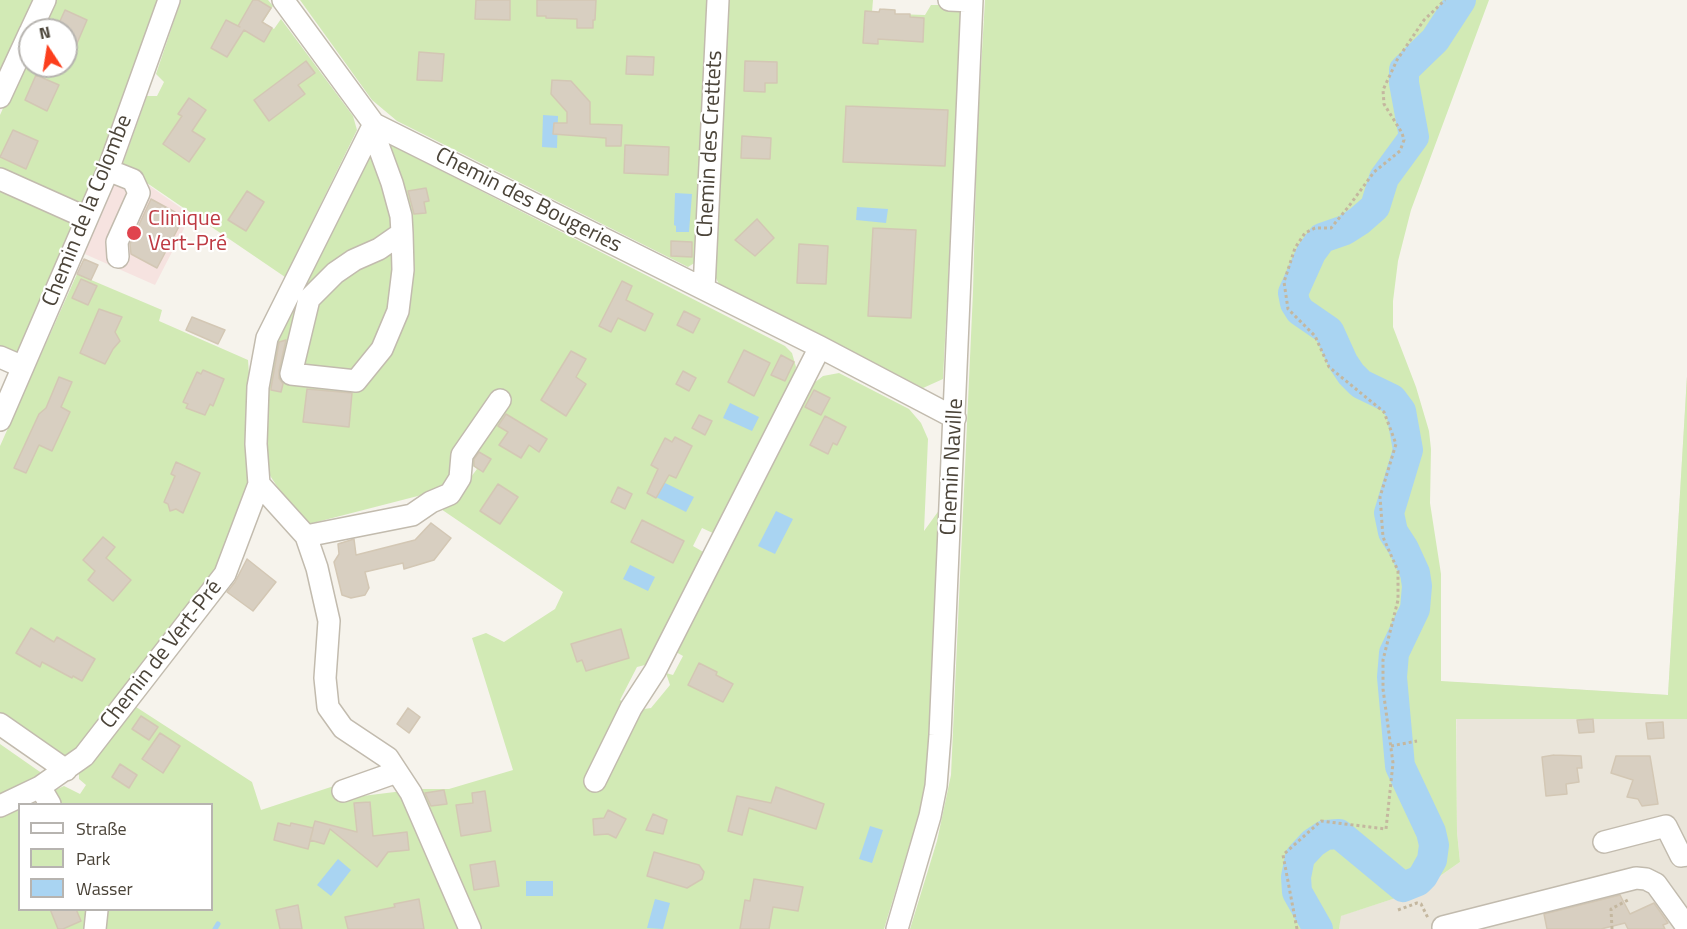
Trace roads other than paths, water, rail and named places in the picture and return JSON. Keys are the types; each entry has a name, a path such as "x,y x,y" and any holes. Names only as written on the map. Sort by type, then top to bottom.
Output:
{"street":[{"path":"36,18 45,0"},
{"name":"Chemin de la Colombe","path":"0,420 108,170 169,0"},
{"name":"Chemin des Bougeries","path":"283,0 374,124 820,347 955,418"},
{"name":"Chemin des Crettets","path":"704,289 718,0"},
{"path":"949,0 972,0"},
{"name":"Chemin Naville","path":"897,929 922,847 936,786 955,418 972,0"},
{"path":"0,97 18,57"},
{"path":"374,124 377,142 401,216 402,233 403,270 398,311 382,349 356,381 291,374 309,299 334,273 379,249 402,233"},
{"name":"Chemin de Vert-Pré","path":"0,806 45,796 66,770 84,756 225,574 259,484 256,444 258,387 267,338 374,124"},
{"path":"108,170 134,180 139,193 117,242 118,257"},
{"path":"0,179 87,218"},
{"path":"595,781 631,708 655,671 820,347"},
{"path":"0,357 23,367"},
{"path":"306,536 412,515 431,502 450,494 460,478 462,455 500,400"},
{"path":"259,484 306,536 317,568 329,621 325,678 328,707 343,728 388,758 411,793 470,929"},
{"path":"0,724 66,770"},
{"path":"343,791 397,772"},
{"path":"1604,842 1666,826 1681,856 1687,855"},
{"path":"1436,924 1636,878 1646,879 1656,884 1687,927"},
{"path":"95,929 97,911"}],"water":[{"path":"543,115 558,116 557,148 542,147"},
{"path":"675,193 692,194 689,232 676,232 674,225"},
{"path":"857,207 888,209 886,223 856,220"},
{"path":"730,403 759,417 752,431 723,418"},
{"path":"663,482 694,497 686,512 656,497"},
{"path":"776,511 793,519 775,554 758,546"},
{"path":"630,565 655,577 648,591 623,579"},
{"path":"870,826 883,830 872,863 859,859"},
{"path":"338,859 351,870 331,896 317,885"},
{"path":"526,881 553,881 553,896 526,896"},
{"path":"655,899 670,903 663,929 647,928"}],"waterway":[{"path":"1318,929 1297,892 1296,877 1300,857 1313,843 1325,835 1339,834 1403,887 1418,881 1423,876 1432,860 1434,845 1431,832 1400,766 1392,677 1394,653 1415,609 1417,586 1415,573 1393,532 1389,513 1408,450 1401,411 1392,399 1361,384 1351,374 1329,331 1300,311 1293,293 1311,253 1322,238 1345,230 1375,207 1384,178 1414,137 1404,83 1404,70 1435,40 1461,0"},
{"path":"215,929 218,924"}],"place":[{"name":"Clinique Vert-Pré","path":"134,233"}]}
